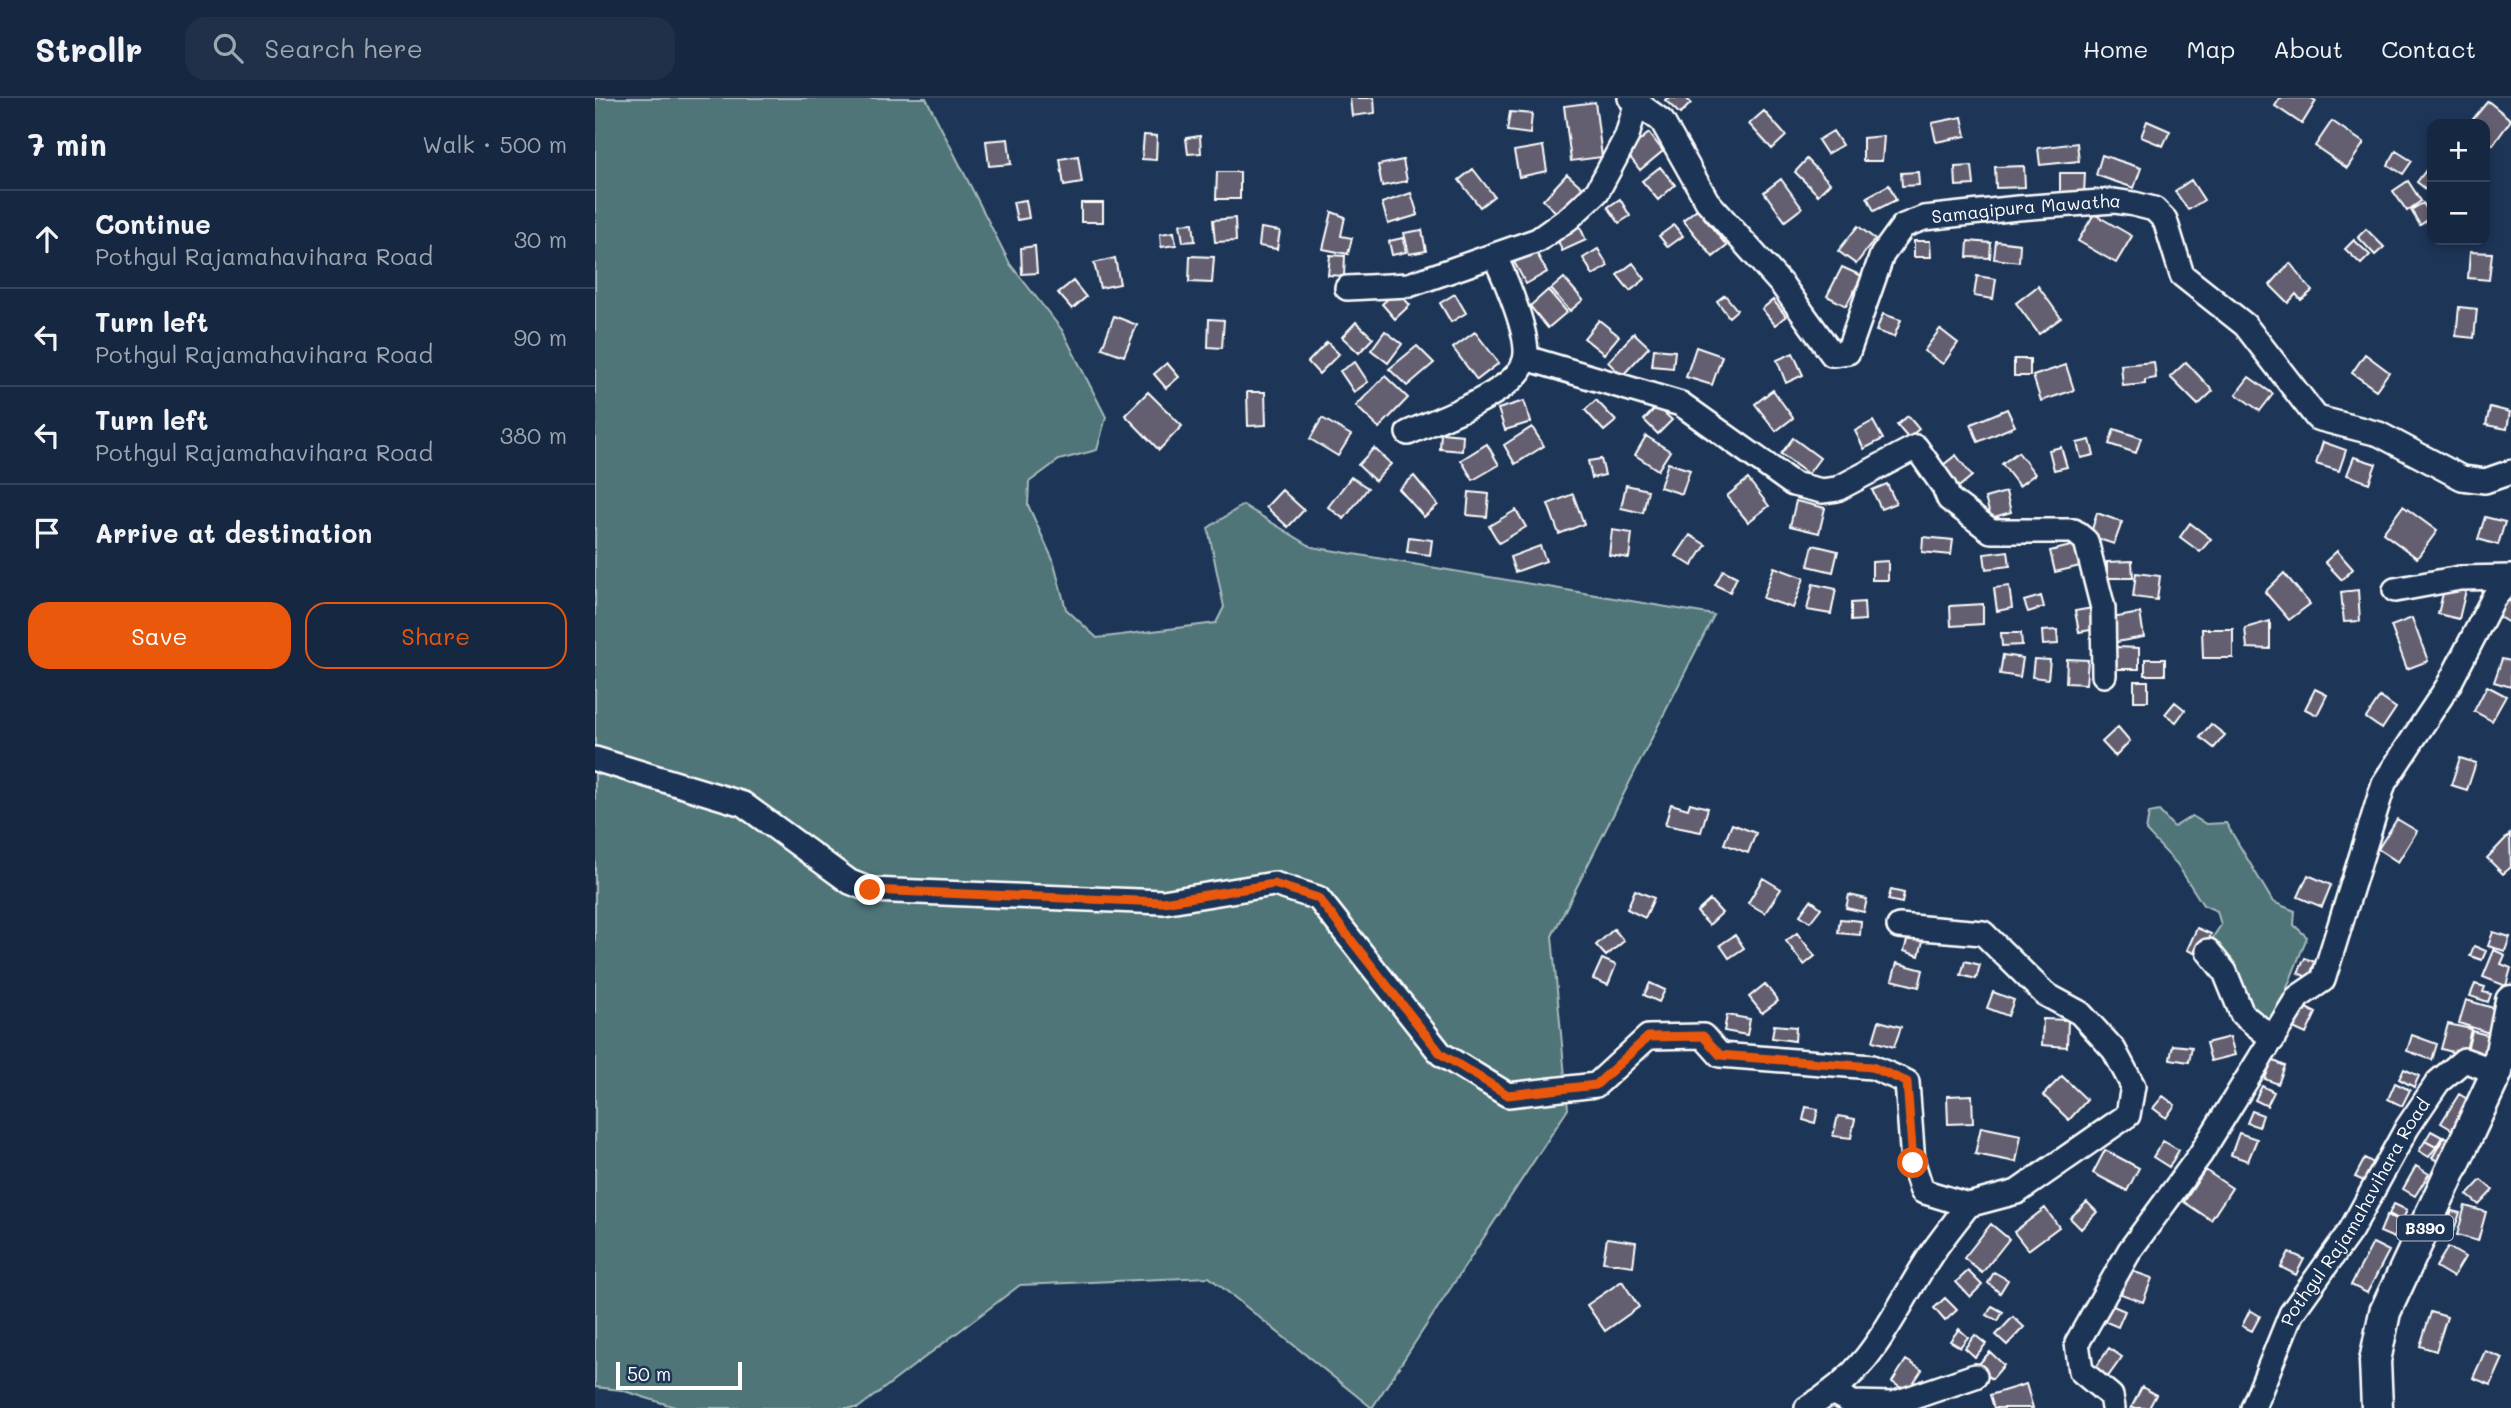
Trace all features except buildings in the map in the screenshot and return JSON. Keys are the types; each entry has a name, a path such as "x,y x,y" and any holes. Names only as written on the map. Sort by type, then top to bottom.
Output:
{"main road":[{"name":"B390","path":"2377,1408 2375,1361 2385,1312 2497,1072 2511,1001"}],"street":[{"path":"1347,288 1409,285 1538,240 1569,218 1597,192 1627,136 1633,99"},
{"name":"Samagipura Mawatha","path":"1633,99 1662,121 1707,201 1783,286 1832,354 1848,352 1882,255 1903,226 1924,218 2114,201 2154,209 2165,220 2182,275 2245,325 2317,418 2379,434 2462,478 2485,481 2511,472"},
{"path":"1408,433 1495,393 1517,374 1526,358 1515,299 1495,257"},
{"path":"1526,358 1681,404 1793,484 1822,491 1837,489 1916,447 1944,487 1948,499 1991,531 2074,531 2086,541 2103,608 2104,675"},
{"path":"2396,590 2460,578 2511,579"},
{"path":"2113,1408 2111,1396 2081,1371 2077,1343 2130,1250 2200,1155 2298,997 2323,980 2384,783 2448,686 2494,597 2511,579"},
{"path":"595,759 743,803 850,881 870,890 1163,902 1274,884 1318,898 1441,1054 1508,1095 1596,1085 1648,1037 1703,1036 1720,1055 1872,1067 1907,1082 1913,1163 1922,1191 1968,1205 2017,1192 2128,1115 2133,1086 2114,1050 2080,1013 2045,994 1983,933 1899,926"},
{"path":"2208,951 2225,972 2242,1014 2273,1039"},
{"name":"Pothgul Rajamahavihara Road","path":"2253,1408 2291,1314 2351,1230 2407,1128 2438,1082 2464,1060 2497,1072"},
{"path":"1807,1408 1834,1393 1875,1350 1932,1254 1968,1205"},
{"path":"1834,1393 1853,1403 1893,1404 1975,1376"}],"green space":[{"path":"595,98 926,98 1010,264 1062,330 1106,417 1097,450 1059,460 1029,482 1028,505 1053,560 1066,609 1097,638 1216,623 1224,607 1208,528 1243,505 1312,547 1714,615 1552,936 1568,1109 1372,1408 1209,1277 1020,1285 858,1408 678,1408 621,1390 595,1387"},
{"path":"2159,811 2174,827 2192,816 2206,824 2226,823 2273,902 2295,911 2294,925 2307,937 2270,1031 2246,1011 2235,976 2213,937 2221,925 2217,911 2203,905 2177,864 2146,831 2149,813"}],"route":[{"path":"870,890 1163,902 1274,884 1318,898 1441,1054 1508,1095 1596,1085 1648,1037 1703,1036 1720,1055 1872,1067 1907,1082 1913,1163"}]}
